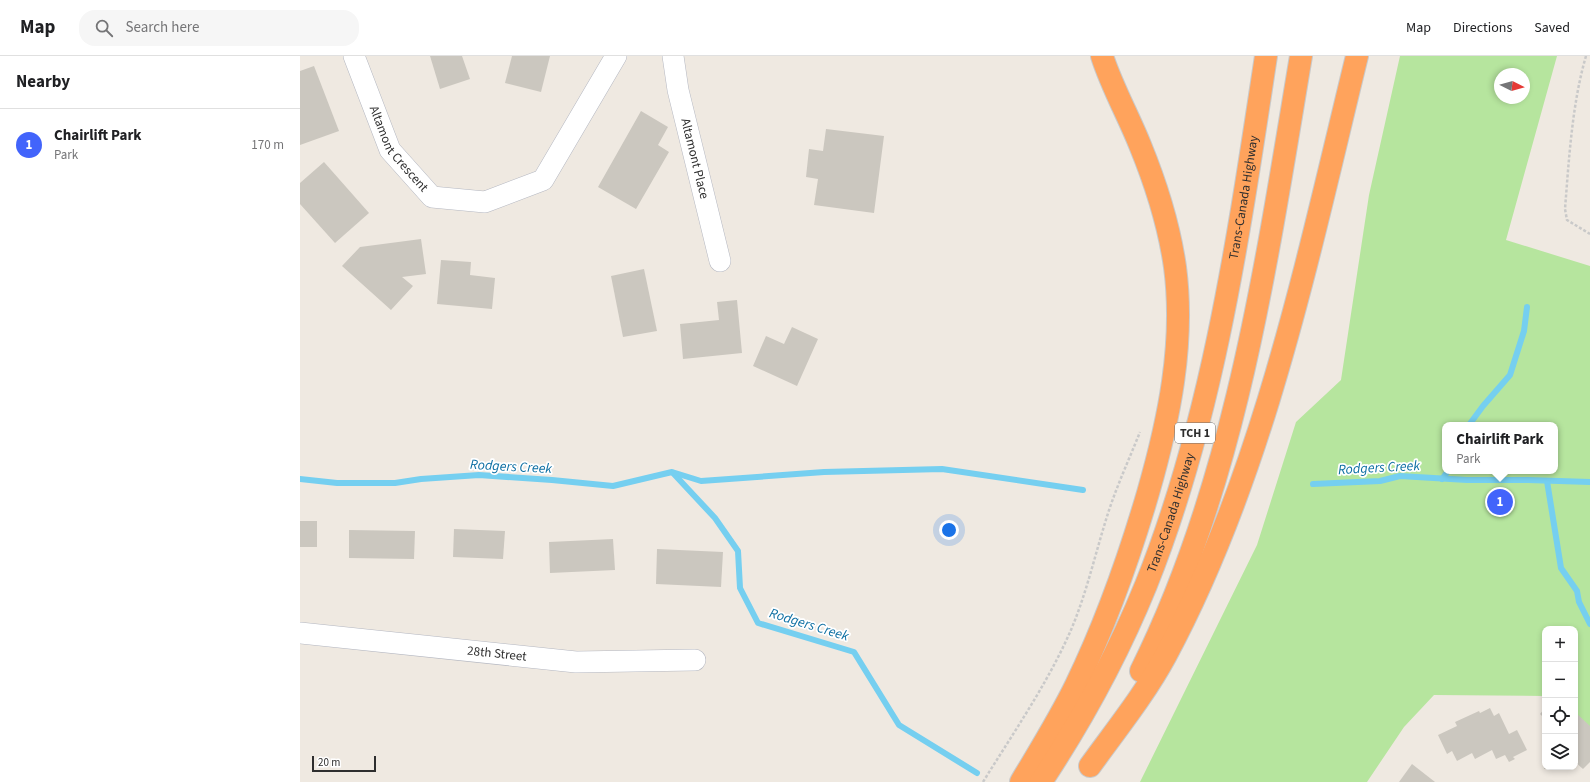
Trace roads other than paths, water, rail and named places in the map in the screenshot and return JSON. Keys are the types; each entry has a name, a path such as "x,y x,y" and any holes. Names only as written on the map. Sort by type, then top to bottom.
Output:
{"highway":[{"path":"1020,782 1047,739 1076,684 1101,629 1122,574 1154,472 1173,383 1177,345 1178,305 1175,267 1167,225 1153,177 1140,144 1107,73 1102,56"},
{"name":"Trans-Canada Highway","path":"1041,782 1063,749 1096,691 1123,637 1146,584 1167,528 1186,465 1217,344 1242,213 1266,56"},
{"name":"TCH 1","path":"1085,774 1123,709 1150,653 1177,591 1216,476 1247,351 1273,219 1301,56"},
{"path":"1085,774 1129,712 1165,657 1194,600 1220,541 1263,416 1278,365 1302,276 1357,56"}],"street":[{"name":"Altamont Crescent","path":"354,56 390,150 432,196 485,202 543,180 616,56"},
{"name":"Altamont Place","path":"673,56 678,90 720,261"},
{"name":"28th Street","path":"300,633 576,662 694,660"}],"waterway":[{"path":"1471,422 1510,375 1524,331 1527,307"},
{"name":"Rodgers Creek","path":"300,479 337,483 395,483 421,479 479,475 613,486 672,472 701,481 824,472 942,469 1083,490"},
{"name":"Rodgers Creek","path":"673,473 715,518 738,551 740,588 758,623 854,652 899,725 977,773"},
{"name":"Rodgers Creek","path":"1442,479 1446,474"},
{"name":"Rodgers Creek","path":"1313,484 1380,481 1400,476 1467,480 1590,482"},
{"path":"1547,481 1561,568 1577,591 1579,602 1590,624"}],"place":[{"name":"Chairlift Park","path":"1500,502"}]}
